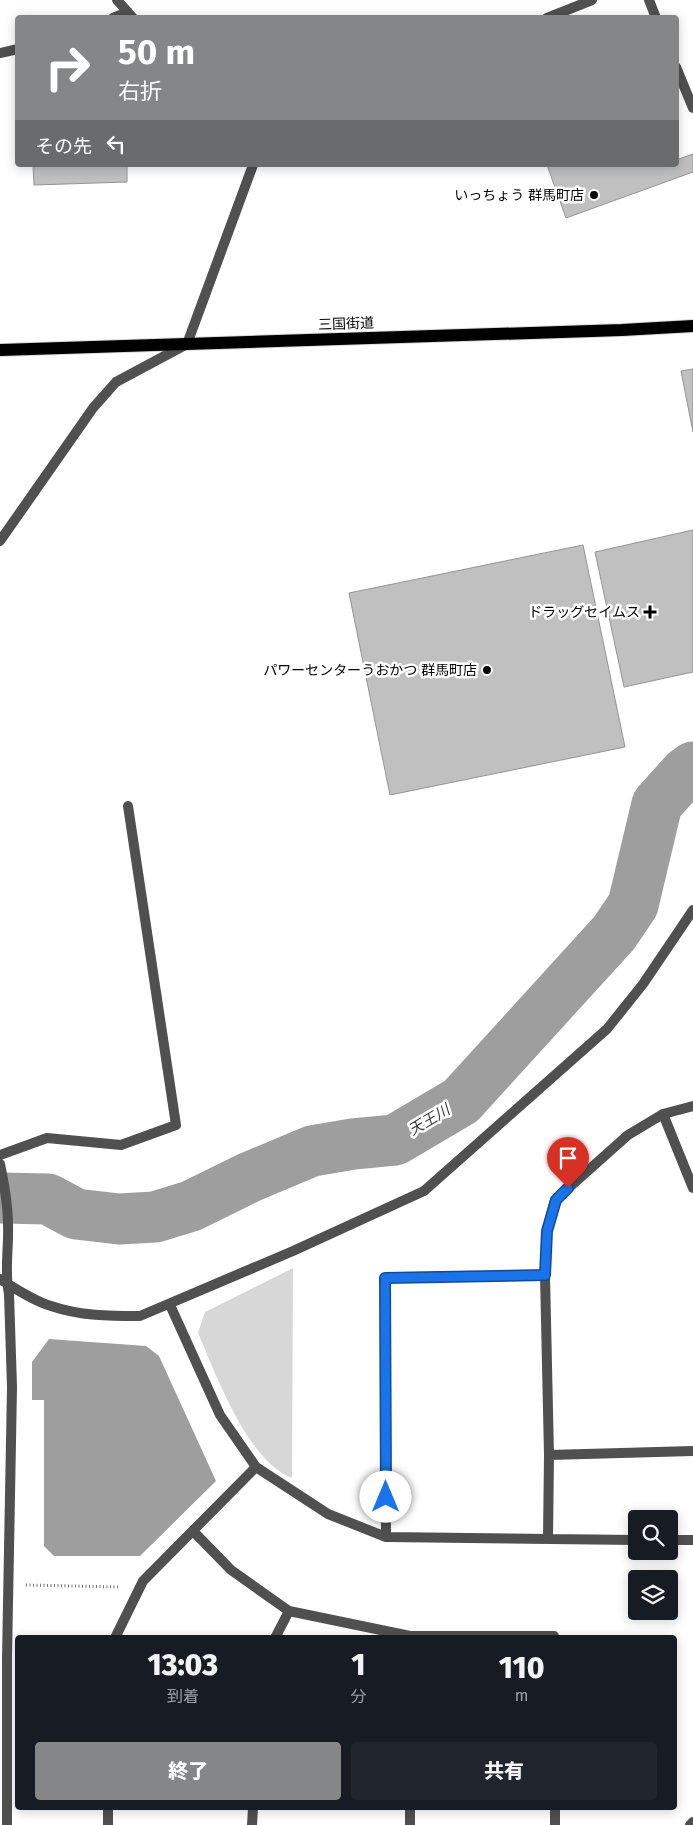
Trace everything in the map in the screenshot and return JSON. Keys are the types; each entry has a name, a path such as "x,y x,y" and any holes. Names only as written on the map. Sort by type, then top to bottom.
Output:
{"main road":[{"name":"三国街道","path":"0,350 622,330 693,326"}],"street":[{"path":"117,0 131,15"},
{"path":"554,15 592,0"},
{"path":"649,0 655,15"},
{"path":"0,53 15,50"},
{"path":"679,74 693,108"},
{"path":"0,541 93,408 116,382 187,344 252,167"},
{"path":"0,1155 47,1138 121,1144 176,1124 128,806"},
{"path":"3,1281 50,1306 82,1313 140,1316 424,1191 607,1029 643,984 693,910"},
{"path":"548,1539 549,1455 545,1275 547,1231 556,1200 628,1134 663,1114 693,1106"},
{"path":"663,1114 693,1188"},
{"path":"0,1164 4,1179 8,1223 3,1281 9,1294 11,1378 5,1484 8,1584 4,1658 7,1825"},
{"path":"386,1537 385,1278 545,1275"},
{"path":"170,1304 220,1415 256,1467 328,1514 386,1537 628,1540"},
{"path":"549,1455 693,1451"},
{"path":"117,1635 144,1581 256,1467"},
{"path":"194,1532 231,1570 289,1611 401,1635"},
{"path":"678,1540 693,1540"},
{"path":"277,1635 289,1611"},
{"path":"108,1810 108,1825"},
{"path":"252,1825 253,1810"},
{"path":"410,1810 410,1825"},
{"path":"555,1810 555,1825"},
{"path":"690,1825 693,1822"}],"path":[{"path":"8,1584 141,1587"}],"shaded area":[{"path":"293,1268 292,1478 276,1469 261,1454 247,1435 224,1392 198,1333 205,1312"},
{"path":"49,1339 146,1346 159,1356 216,1481 140,1556 54,1556 44,1546 44,1400 32,1400 32,1362"}],"building":[{"name":"いっちょう 群馬町店","path":"693,154 693,172 566,218 548,167 679,167 679,159"},
{"path":"33,167 127,167 127,182 34,185"},
{"path":"693,369 693,432 681,371"},
{"name":"ドラッグセイムス","path":"693,530 693,672 624,687 595,552"},
{"name":"パワーセンターうおかつ 群馬町店","path":"583,545 625,747 390,795 349,593"}],"waterway":[{"name":"天王川","path":"0,1198 48,1199 76,1214 119,1219 155,1217 191,1206 250,1177 312,1151 353,1144 395,1140 461,1101 614,933 633,905 657,804 685,773 693,767"}],"place":[{"name":"いっちょう 群馬町店","path":"594,195"},
{"name":"ドラッグセイムス","path":"650,612"},
{"name":"パワーセンターうおかつ 群馬町店","path":"487,670"}],"route":[{"path":"386,1497 385,1278 545,1275 547,1231 556,1200 568,1188"}]}
